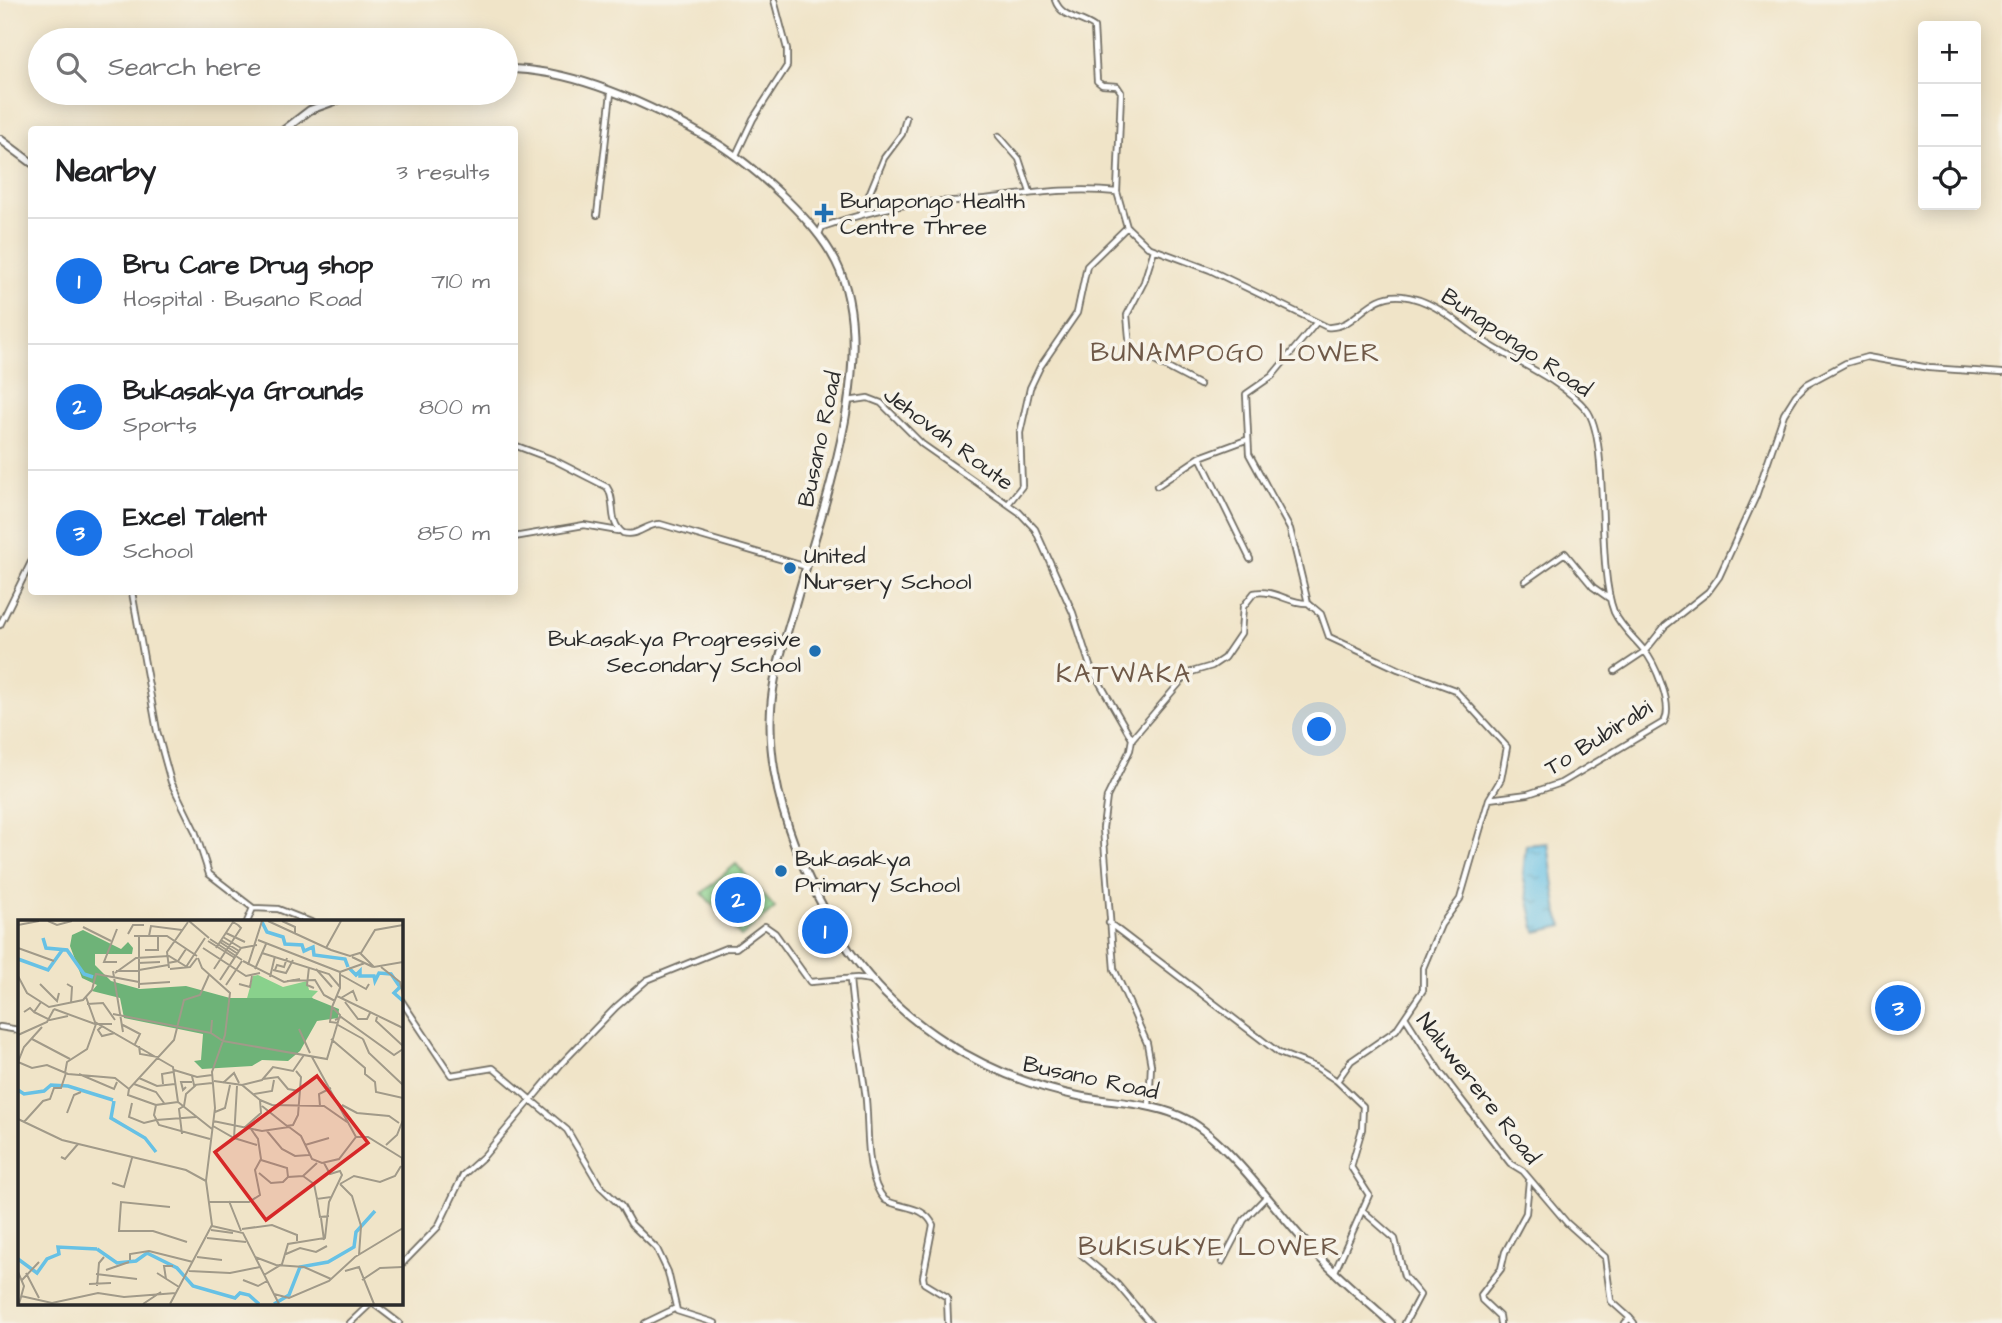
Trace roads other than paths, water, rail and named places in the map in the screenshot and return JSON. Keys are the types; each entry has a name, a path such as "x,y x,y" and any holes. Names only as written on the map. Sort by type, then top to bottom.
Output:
{"street":[{"path":"736,155 753,120 787,66 787,48 774,0"},
{"path":"1055,0 1067,15 1094,27 1094,71 1097,81 1116,86 1121,92 1117,191 1127,227 1154,250 1210,270 1316,323 1272,376 1247,392 1246,440 1249,454 1293,537 1308,603 1321,614 1327,633 1337,642 1398,669 1448,686 1476,710 1508,751 1501,779 1489,799 1460,899 1441,925 1423,968 1423,990 1405,1017"},
{"name":"Busano Road","path":"518,70 544,72 611,93 665,114 736,155 769,183 819,234 838,265 854,322 855,344 848,401 807,567 772,690 771,733 776,782 790,833 840,936 872,980 942,1040 985,1067 1010,1078 1060,1092 1177,1115 1197,1125 1266,1197 1307,1245 1391,1323"},
{"path":"597,215 611,93"},
{"path":"289,126 310,110 324,105"},
{"path":"861,215 881,164 902,134 906,118"},
{"path":"999,136 1019,159 1030,192"},
{"path":"0,139 28,160"},
{"path":"819,234 822,227 913,204 1072,188 1117,191"},
{"path":"1008,504 1022,486 1020,433 1030,388 1040,367 1077,313 1087,265 1127,227"},
{"path":"1154,250 1144,282 1127,315 1130,348 1200,385"},
{"name":"Bunapongo Road","path":"1316,323 1334,328 1387,296 1428,302 1485,342 1575,398 1587,410 1596,431 1601,533 1611,600 1624,628 1645,651"},
{"path":"1615,671 1645,651 1665,626 1708,592 1719,577 1756,496 1784,414 1807,384 1846,363 1867,357 1929,368 2002,373"},
{"name":"Jehovah Route","path":"848,401 868,398 881,402 937,456 1027,519 1040,539 1078,627 1090,666 1132,739"},
{"path":"1157,486 1200,457 1246,440"},
{"path":"518,447 607,487 611,494 614,522 619,531"},
{"path":"1200,457 1250,559"},
{"path":"518,536 584,526 635,534 649,526 660,524 807,567"},
{"path":"1525,581 1565,553 1593,587 1611,600"},
{"path":"0,625 28,568"},
{"path":"1149,1108 1151,1065 1147,1043 1117,978 1109,923 1104,811 1112,783 1130,750 1132,739 1188,673 1212,666 1224,658 1241,633 1243,607 1254,593 1270,592 1300,604 1308,603"},
{"path":"133,595 157,731 171,782 195,831 209,874 253,908 278,909 306,920"},
{"name":"To Bubirabi","path":"1489,799 1528,794 1561,783 1664,722 1668,714 1666,697 1645,651"},
{"path":"248,920 253,908"},
{"path":"1109,923 1279,1053 1316,1067 1361,1102 1362,1129 1351,1167 1368,1195 1335,1271"},
{"path":"402,1264 438,1227 463,1175 484,1156 529,1100 616,1007 647,981 726,948 736,948 765,926 775,933 810,982 872,980"},
{"path":"850,979 855,1034 866,1093 868,1145 877,1187 885,1200 930,1217 933,1225 923,1277 925,1283 947,1297 948,1323"},
{"path":"402,1002 451,1075 493,1068 567,1130 600,1185 621,1206 631,1224 657,1249 668,1272 679,1312 715,1323"},
{"name":"Naluwerere Road","path":"1337,1081 1351,1061 1385,1040 1405,1017 1466,1107 1490,1134 1510,1163 1523,1171 1567,1223 1605,1257 1611,1301 1632,1321"},
{"path":"0,1027 18,1030"},
{"path":"1500,1323 1499,1315 1482,1300 1481,1295 1502,1269 1505,1251 1526,1213 1529,1181"},
{"path":"1222,1262 1244,1220 1266,1197"},
{"path":"1362,1210 1395,1239 1404,1276 1420,1295 1405,1323"},
{"path":"1082,1255 1117,1284 1150,1323"},
{"path":"350,1323 370,1306"},
{"path":"375,1306 399,1323"},
{"path":"645,1323 677,1308"},
{"path":"1625,1323 1632,1321"}],"water":[{"path":"1548,843 1558,914 1563,926 1536,932 1523,875 1526,845"}],"place":[{"name":"Bunapongo Health Centre Three","path":"824,213"},
{"name":"United Nursery School","path":"790,568"},
{"name":"Bukasakya Progressive Secondary School","path":"815,651"},
{"name":"Bukasakya Primary School","path":"781,871"},
{"name":"Bukasakya Grounds","path":"738,900"},
{"name":"Bru Care Drug shop","path":"825,931"},
{"name":"Excel Talent","path":"1898,1008"}],"district":[{"name":"BUNAMPOGO LOWER","path":"1236,352"},
{"name":"KATWAKA","path":"1124,673"},
{"name":"BUKISUKYE LOWER","path":"1210,1246"}]}
